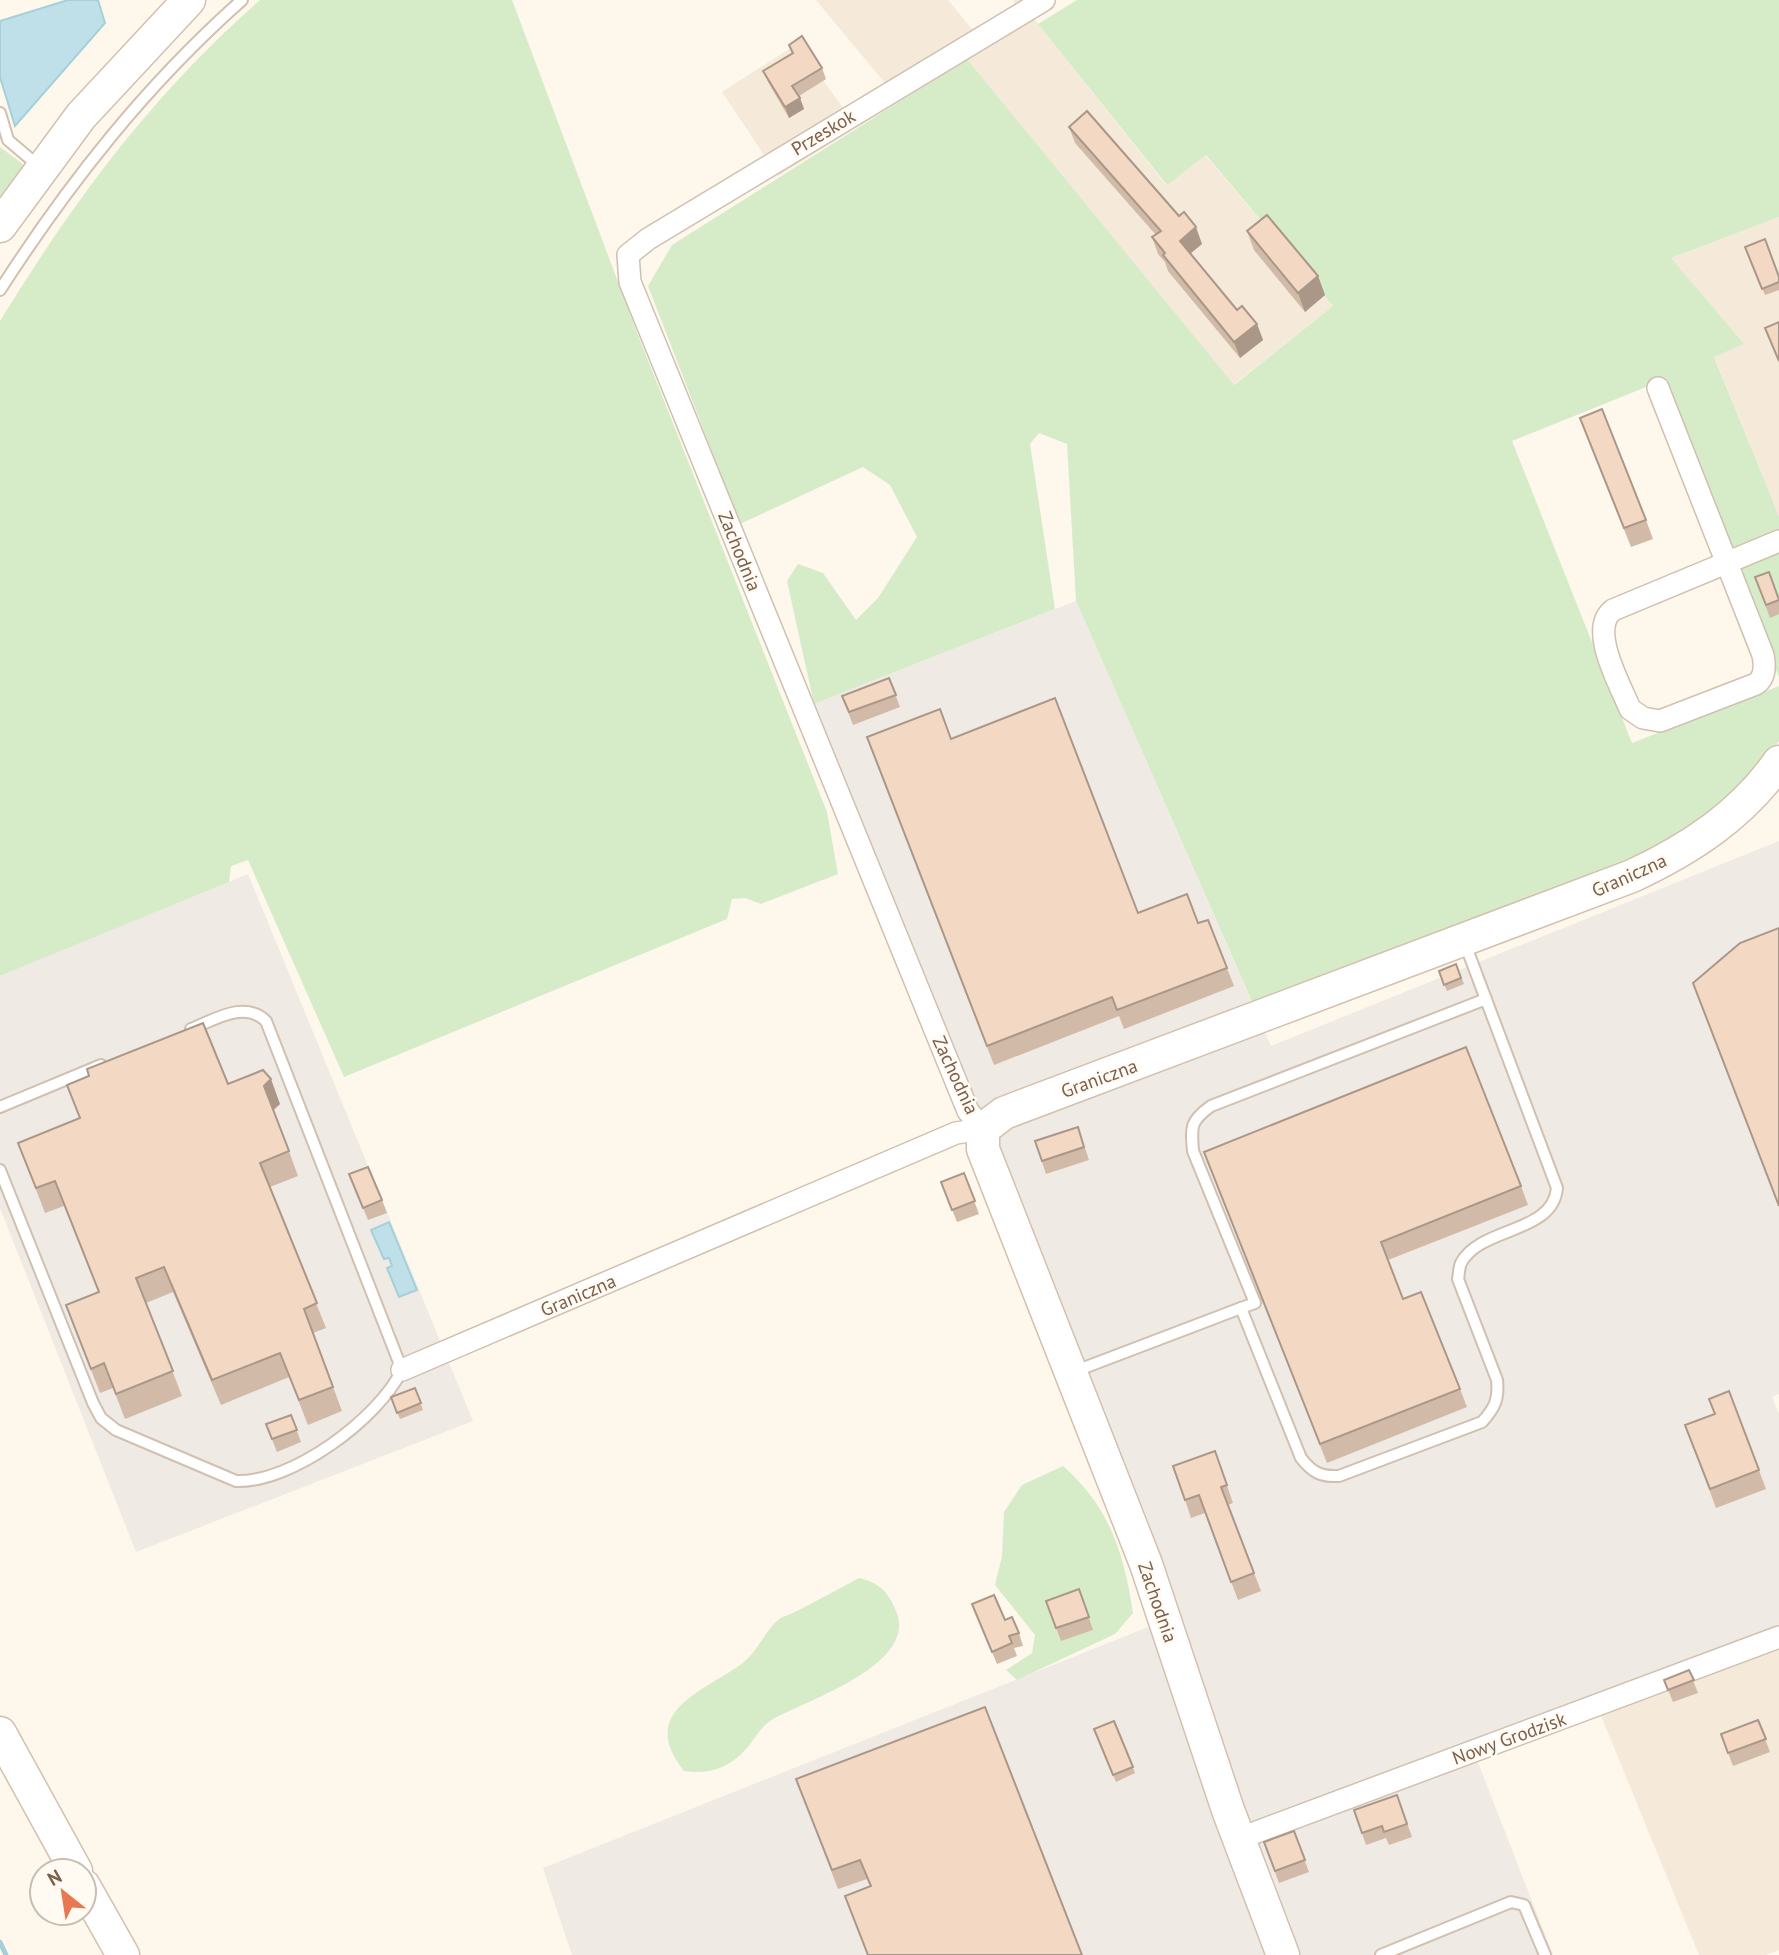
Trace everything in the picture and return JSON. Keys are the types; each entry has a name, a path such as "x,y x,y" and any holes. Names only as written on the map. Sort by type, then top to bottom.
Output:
{"street":[{"path":"0,226 41,168 105,88 189,0"},
{"name":"Przeskok","path":"630,282 628,256 648,239 1044,0"},
{"name":"Zachodnia","path":"630,282 968,1111 983,1129 983,1149 1146,1564 1238,1839 1283,1955"},
{"path":"1658,388 1727,563 1763,655 1765,664 1760,680 1660,721 1636,715 1630,709 1602,638 1602,622 1606,615 1727,563 1779,541"},
{"name":"Graniczna","path":"402,1370 956,1133 983,1129 1004,1113 1632,876 1707,835 1749,799 1779,762"},
{"name":"Nowy Grodzisk","path":"1238,1839 1779,1637"},
{"path":"0,1733 68,1857"},
{"path":"98,1912 121,1954"}],"lane":[{"path":"0,290 48,216 113,133 158,81 242,0"},
{"path":"0,113 8,140 41,168"},
{"path":"1241,1308 1301,1458 1311,1471 1325,1477 1339,1476 1482,1422 1494,1409 1498,1396 1497,1380 1458,1279 1461,1263 1477,1247 1545,1214 1556,1200 1557,1188 1464,941"},
{"path":"1071,1373 1255,1303 1193,1151 1191,1131 1196,1117 1211,1106 1486,999"},
{"path":"0,1170 93,1403 101,1418 116,1430 223,1476 247,1482 300,1464 342,1437 381,1403 402,1370 265,1021 258,1013 242,1010 178,1034"},
{"path":"0,1107 116,1059"},
{"path":"1381,1955 1511,1902 1524,1905 1545,1955"}],"shaded area":[{"path":"816,0 948,0 972,29 1017,7 1013,0 1029,0 1023,4 1166,185 1205,155 1333,306 1233,385 967,59 778,176 722,92 797,44 843,108 885,83"},
{"path":"1779,217 1779,516 1714,356 1743,344 1671,258"},
{"path":"1076,601 1271,1046 1779,841 1779,1394 1772,1397 1779,1414 1779,1632 1477,1760 1553,1955 572,1955 543,1868 1176,1616 814,704"},
{"path":"248,874 473,1421 136,1552 0,1208 0,976"},
{"path":"1779,1643 1779,1950 1766,1955 1699,1955 1600,1713"}],"green space":[{"path":"260,0 512,0 638,335 827,812 838,874 761,904 745,898 732,899 727,919 344,1077 248,860 231,866 229,882 0,976 0,321 57,233 118,150 184,73"},
{"path":"1077,0 1779,0 1779,217 1671,258 1744,344 1714,357 1779,516 1779,536 1731,557 1661,381 1512,441 1632,743 1779,686 1779,741 1742,788 1672,843 1257,1013 1076,601 1067,444 1039,433 1030,444 1055,609 814,704 787,581 798,564 823,573 856,620 878,598 917,537 890,485 863,467 740,524 648,286 672,245 967,59 1234,385 1333,306 1206,155 1167,185 1038,24"},
{"path":"0,147 24,165 0,201"},
{"path":"1779,548 1779,677 1735,567"},
{"path":"1063,1466 1092,1498 1112,1533 1125,1571 1133,1613 1115,1634 1017,1680 1006,1670 1032,1653 1035,1635 995,1585 1002,1556 1004,1512 1022,1485"},
{"path":"859,1578 878,1586 893,1604 899,1630 891,1648 877,1663 856,1678 770,1721 733,1761 710,1771 684,1771 671,1751 668,1733 671,1719 680,1706 746,1660 782,1617"}],"water":[{"path":"68,0 98,0 105,23 15,126 0,77 0,21"},
{"path":"389,1222 417,1290 399,1297 387,1268 392,1266 389,1258 384,1259 371,1230"}],"building":[{"path":"802,36 822,68 792,86 800,98 785,107 763,71 793,53 789,45"},
{"path":"1087,111 1179,216 1184,212 1196,227 1180,241 1237,310 1242,306 1257,324 1234,342 1163,255 1165,253 1152,237 1161,231 1069,127"},
{"path":"1267,215 1318,276 1298,293 1247,231"},
{"path":"1765,239 1779,282 1762,289 1745,247"},
{"path":"1779,322 1779,361 1765,328"},
{"path":"1602,409 1646,520 1624,528 1580,418"},
{"path":"1769,572 1779,600 1766,605 1755,577"},
{"path":"889,678 896,695 849,712 842,696"},
{"path":"1055,698 1138,913 1187,894 1198,923 1208,920 1227,968 1117,1010 1112,997 987,1046 867,737 940,709 951,739"},
{"path":"1779,928 1779,1206 1693,983 1740,943"},
{"path":"1456,964 1461,978 1444,985 1439,971"},
{"path":"203,1023 228,1084 263,1070 271,1079 264,1086 289,1151 260,1163 317,1303 304,1309 333,1387 299,1400 280,1353 212,1380 164,1267 136,1278 173,1371 116,1394 104,1363 91,1369 66,1305 99,1292 55,1181 36,1188 18,1143 80,1118 67,1085 89,1076 87,1069"},
{"path":"1466,1047 1521,1186 1381,1242 1403,1299 1421,1292 1460,1389 1320,1444 1204,1152"},
{"path":"1078,1127 1084,1147 1042,1161 1035,1141"},
{"path":"368,1167 382,1200 363,1208 349,1174"},
{"path":"964,1173 975,1201 952,1210 941,1182"},
{"path":"415,1388 421,1403 397,1413 391,1397"},
{"path":"1729,1391 1759,1470 1710,1489 1685,1425 1715,1414 1709,1399"},
{"path":"291,1415 297,1430 272,1439 266,1424"},
{"path":"1215,1451 1227,1485 1221,1487 1254,1573 1231,1582 1199,1495 1185,1500 1173,1466"},
{"path":"1079,1589 1089,1617 1056,1628 1046,1601"},
{"path":"994,1595 1005,1620 1012,1617 1019,1633 1009,1636 1012,1643 992,1652 972,1604"},
{"path":"1689,1670 1694,1680 1668,1690 1664,1680"},
{"path":"985,1707 1082,1955 868,1955 845,1896 871,1886 860,1860 832,1870 796,1779"},
{"path":"1758,1720 1766,1739 1728,1753 1721,1734"},
{"path":"1114,1721 1133,1767 1113,1775 1094,1729"},
{"path":"1397,1795 1407,1824 1384,1832 1382,1826 1362,1833 1354,1810"},
{"path":"1294,1831 1305,1860 1275,1871 1264,1842"}],"waterway":[{"path":"0,1942 6,1955"}]}
